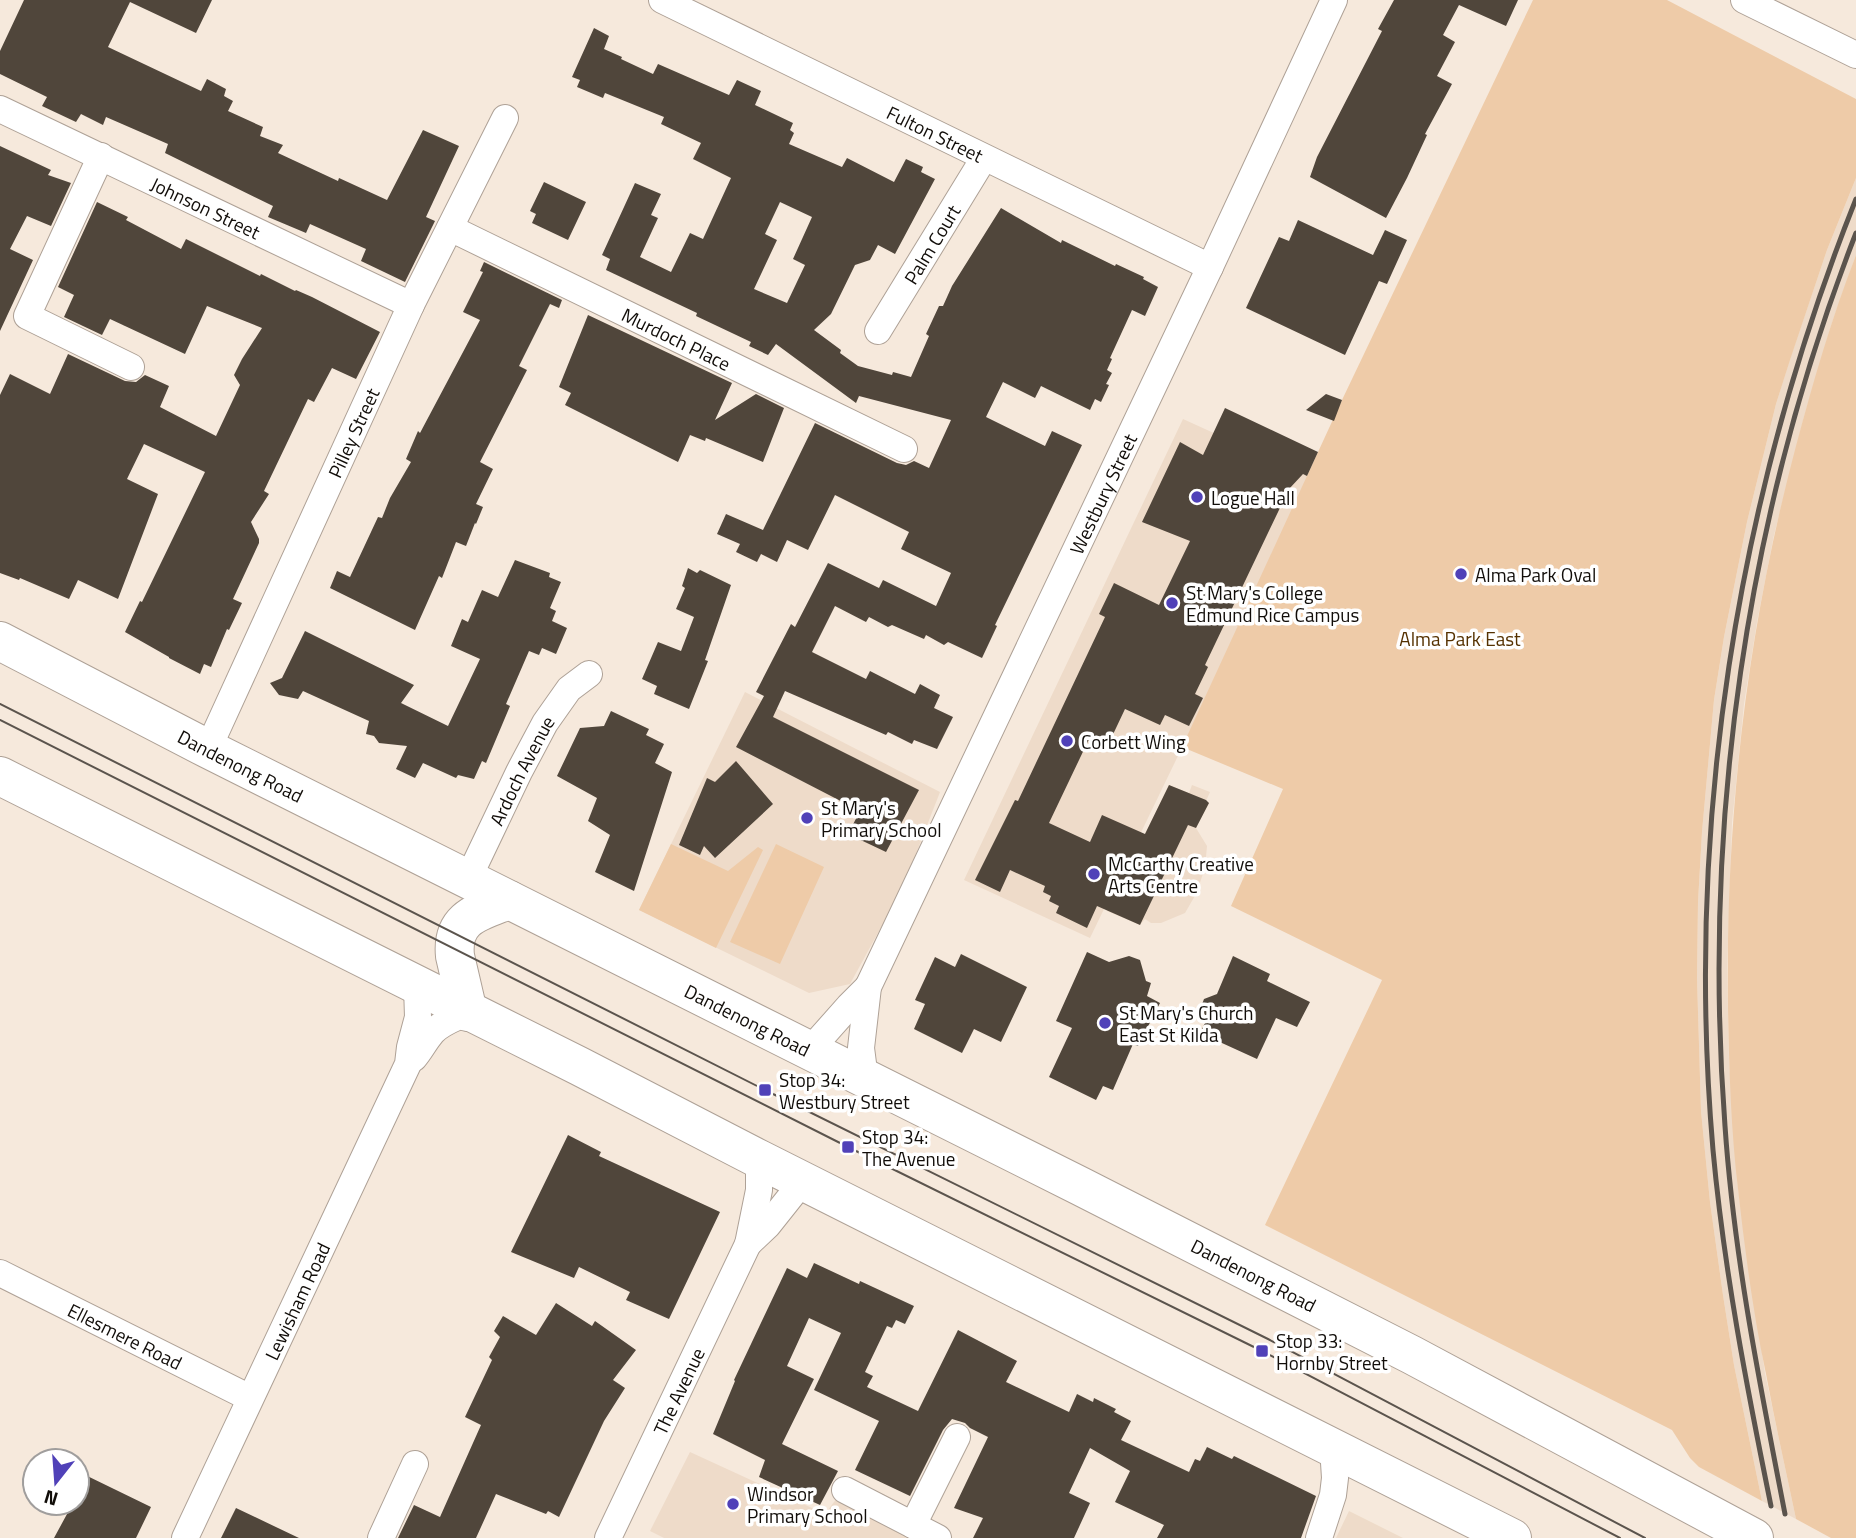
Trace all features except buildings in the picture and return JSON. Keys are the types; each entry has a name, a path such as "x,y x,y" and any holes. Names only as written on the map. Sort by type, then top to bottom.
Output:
{"highway":[{"name":"Dandenong Road","path":"0,641 208,749 1412,1355 1746,1534"},
{"path":"0,776 1512,1538"},
{"path":"468,1012 455,956 457,933 466,919 475,913 509,900"}],"street":[{"name":"Fulton Street","path":"662,0 1210,267"},
{"name":"Westbury Street","path":"865,1079 861,1048 868,987 1334,0"},
{"path":"1744,0 1856,55"},
{"name":"Johnson Street","path":"0,109 411,305"},
{"name":"Pilley Street","path":"208,749 411,305 505,118"},
{"path":"101,156 27,316 131,367"},
{"name":"Palm Court","path":"878,331 984,158"},
{"name":"Murdoch Place","path":"450,228 904,449"},
{"name":"Ardoch Avenue","path":"468,879 545,723 569,689 589,674"},
{"name":"Lewisham Road","path":"186,1538 408,1064 418,1017 417,986"},
{"name":"Westbury Street","path":"809,1051 868,987"},
{"name":"Lewisham Road","path":"408,1064 438,1027 468,1012"},
{"name":"The Avenue","path":"608,1538 748,1244 759,1190 759,1159"},
{"name":"The Avenue","path":"748,1244 768,1225 803,1181"},
{"name":"Ellesmere Road","path":"0,1273 250,1398"},
{"path":"913,1525 957,1437"},
{"path":"1319,1538 1333,1495 1334,1447"},
{"path":"381,1538 415,1464"},
{"path":"845,1490 938,1538"}],"shaded area":[{"path":"1856,178 1856,255 1831,326 1804,417 1774,535 1744,704 1732,823 1727,967 1729,1060 1738,1188 1765,1373 1796,1519 1762,1501 1734,1365 1710,1202 1701,1111 1698,902 1714,700 1747,522 1790,359 1827,250"},
{"name":"St Mary's College Edmund Rice Campus","path":"1183,419 1308,476 1190,731 1090,938 964,880"},
{"name":"St Mary's Primary School","path":"745,692 940,792 903,887 850,984 809,993 639,910"},
{"path":"1169,785 1189,793 1192,785 1210,792 1206,801 1209,803 1196,828 1207,846 1205,868 1196,894 1185,913 1161,923 1151,923 1145,919 1140,925 1107,911"},
{"name":"Windsor Primary School","path":"690,1452 825,1514 840,1494 922,1538 664,1538 650,1531"},
{"path":"1349,1511 1403,1538 1336,1538"}],"green space":[{"name":"Alma Park East","path":"1533,0 1667,0 1856,99 1856,178 1827,250 1776,404 1747,522 1714,700 1702,832 1697,978 1701,1111 1723,1295 1734,1365 1762,1501 1699,1467 1672,1430 1265,1225 1382,980 1231,906 1283,789 1182,747 1342,400"},
{"path":"1856,255 1856,1538 1831,1538 1796,1519 1757,1328 1734,1144 1729,1053 1728,937 1730,866 1742,725 1764,585 1809,398"},
{"path":"671,844 728,871 758,847 763,850 716,948 639,910"},
{"path":"776,844 824,867 780,964 730,942"}],"tram line":[{"path":"0,704 765,1090 1268,1339 1645,1538"},
{"path":"0,720 848,1147 1262,1351 1620,1538"}],"railway":[{"path":"1771,1506 1730,1284 1713,1150 1706,1029 1707,907 1714,786 1729,666 1751,547 1779,429 1814,313 1856,199"},
{"path":"1785,1514 1749,1321 1729,1175 1720,1012 1720,899 1727,785 1741,672 1760,560 1786,449 1818,340 1856,233"}],"place":[{"name":"Logue Hall","path":"1197,497"},
{"name":"Alma Park Oval","path":"1461,574"},
{"name":"St Mary's College Edmund Rice Campus","path":"1172,603"},
{"name":"Corbett Wing","path":"1067,741"},
{"name":"St Mary's Primary School","path":"807,818"},
{"name":"McCarthy Creative Arts Centre","path":"1094,874"},
{"name":"St Mary's Church East St Kilda","path":"1105,1023"},
{"name":"Stop 34: Westbury Street","path":"765,1090"},
{"name":"Stop 34: The Avenue","path":"848,1147"},
{"name":"Stop 33: Hornby Street","path":"1262,1351"},
{"name":"Windsor Primary School","path":"733,1504"}]}
